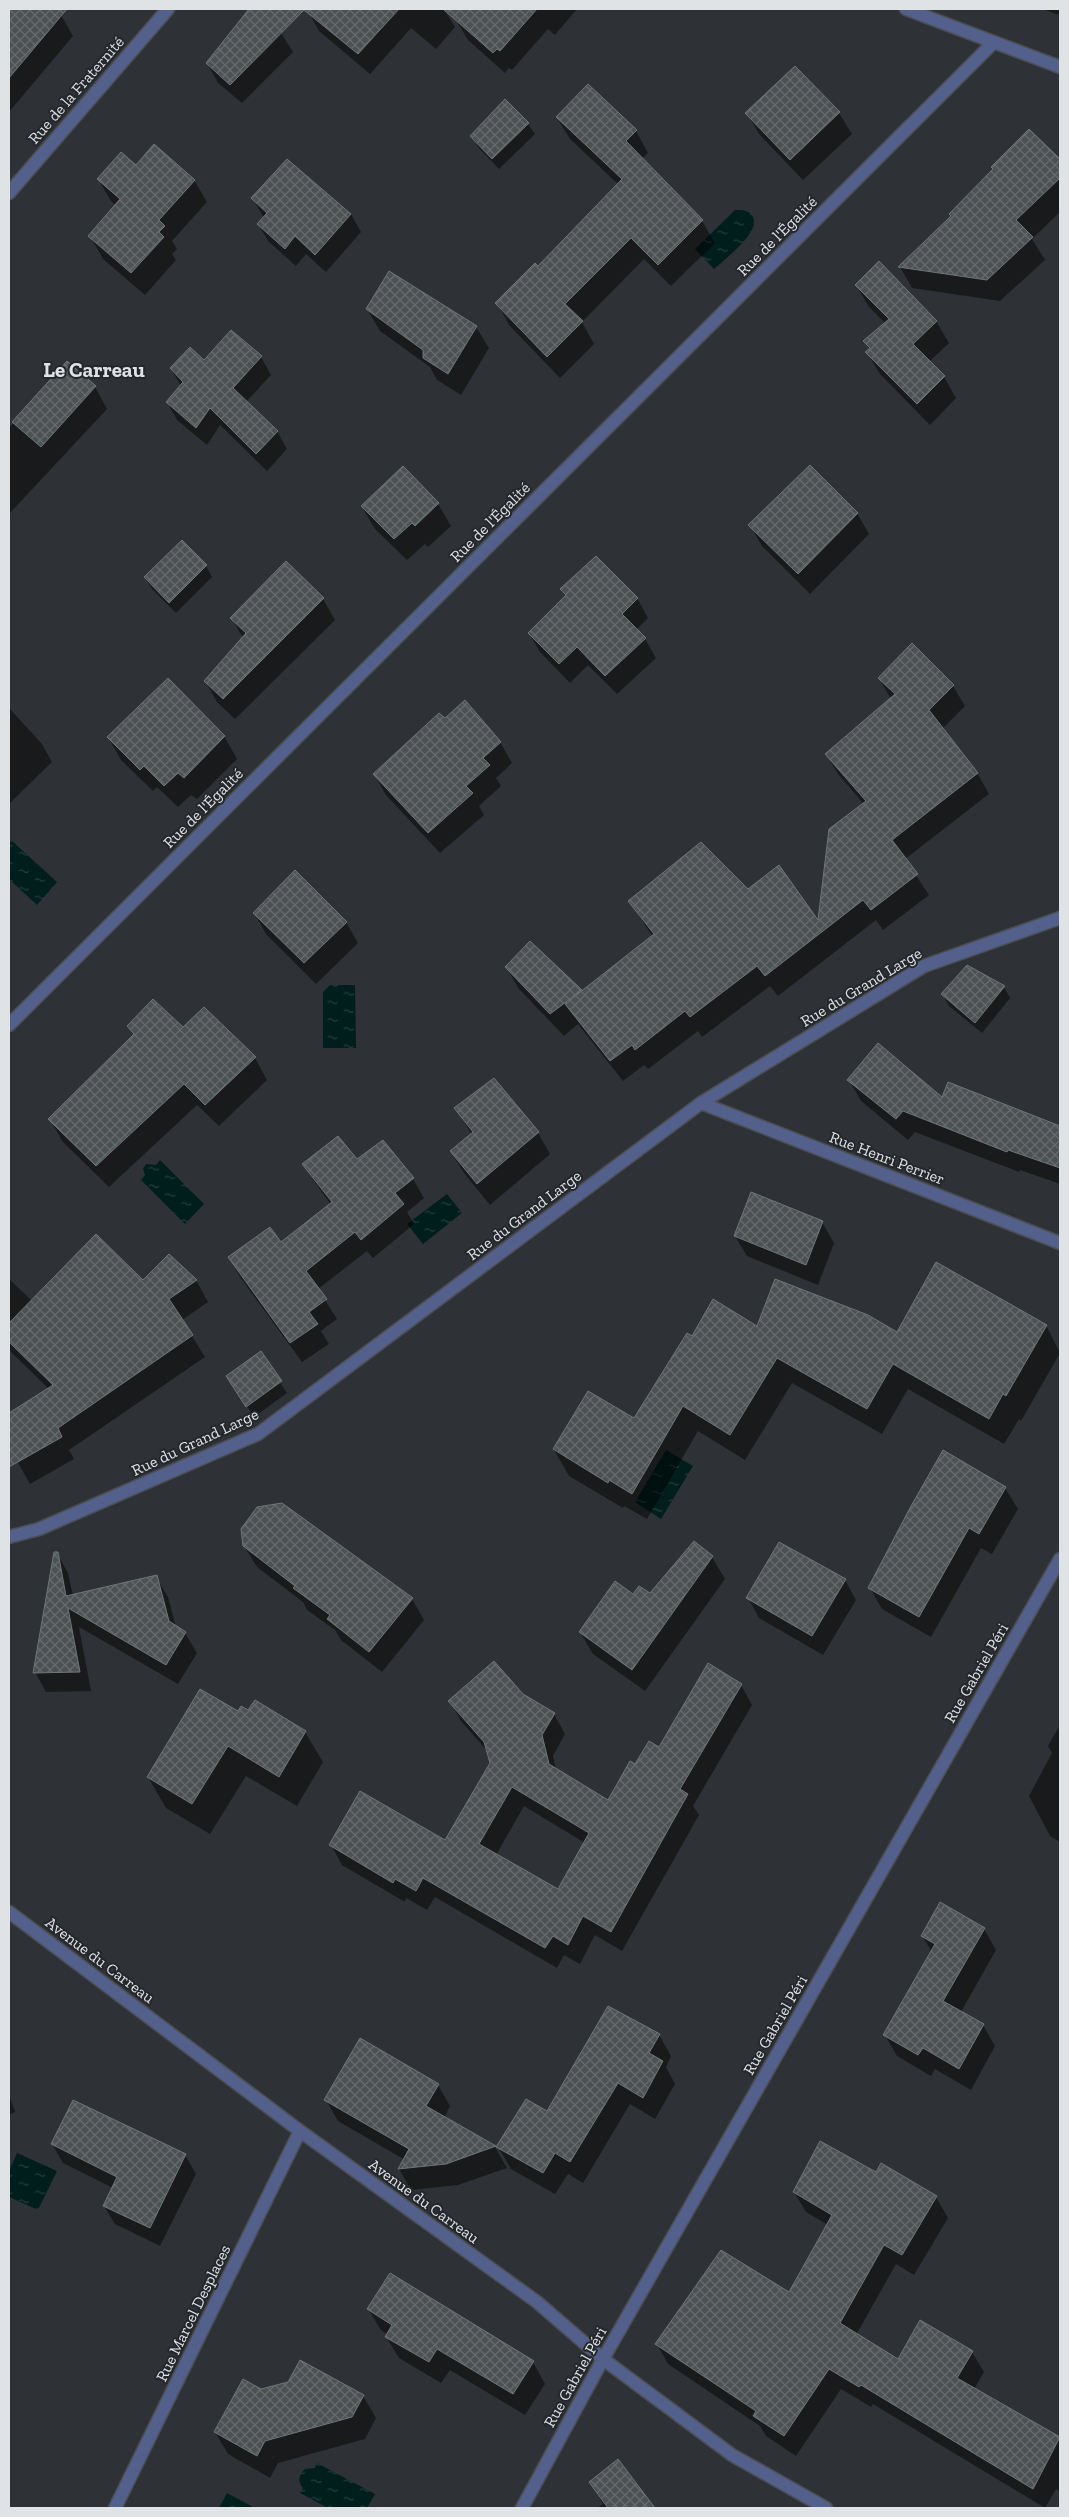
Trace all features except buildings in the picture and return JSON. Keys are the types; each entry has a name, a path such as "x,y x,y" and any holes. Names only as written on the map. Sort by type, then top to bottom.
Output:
{"street":[{"name":"Rue de la Fraternité","path":"9,193 168,9"},
{"path":"906,9 1060,67"},
{"name":"Rue de l'Égalité","path":"9,1025 994,42"},
{"name":"Rue du Grand Large","path":"9,1537 40,1529 258,1434 702,1103 924,966 1060,918"},
{"name":"Rue Henri Perrier","path":"702,1103 1060,1243"},
{"name":"Rue Gabriel Péri","path":"522,2508 603,2359 1060,1559"},
{"name":"Avenue du Carreau","path":"9,1912 300,2132 537,2302 603,2359 732,2455 826,2508"},
{"name":"Rue Marcel Desplaces","path":"115,2508 300,2132"}],"water":[{"path":"735,210 750,213 754,223 752,230 741,245 714,269 695,249"},
{"path":"12,841 57,882 37,905 9,879 9,844"},
{"path":"330,985 355,985 356,1048 323,1048 323,992"},
{"path":"160,1160 204,1204 185,1224 141,1180 145,1175 143,1169 146,1164 156,1165"},
{"path":"447,1194 462,1213 423,1244 407,1224"},
{"path":"666,1450 693,1466 661,1519 635,1502"},
{"path":"17,2153 57,2171 38,2210 9,2197 9,2171"},
{"path":"317,2463 375,2494 367,2508 328,2508 300,2493 303,2488 299,2480 301,2474 305,2469 315,2468"},
{"path":"227,2493 255,2508 219,2508"}],"district":[{"name":"Le Carreau","path":"94,369"}]}
